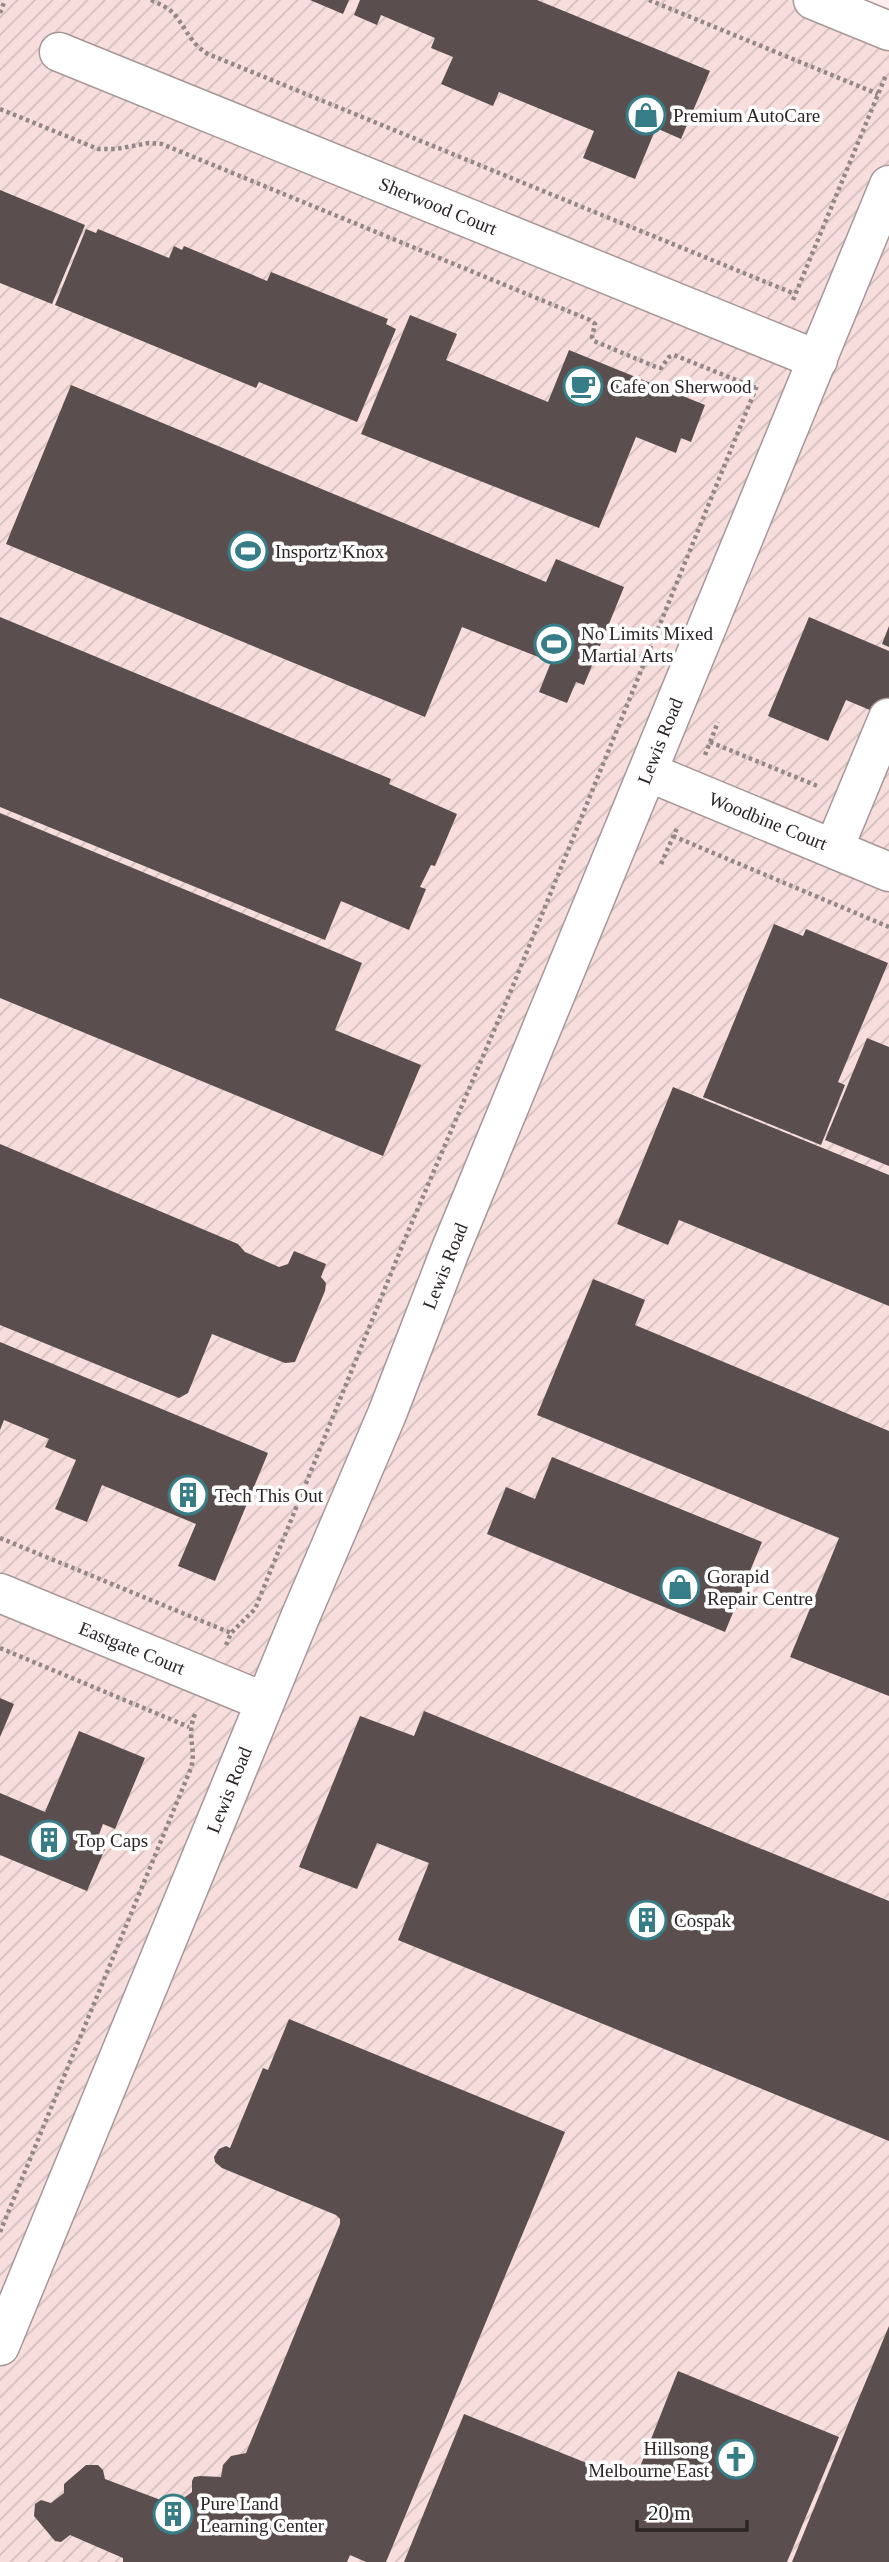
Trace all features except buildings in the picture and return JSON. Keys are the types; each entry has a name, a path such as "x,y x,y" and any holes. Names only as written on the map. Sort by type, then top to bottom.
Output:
{"street":[{"path":"813,0 889,31"},
{"name":"Sherwood Court","path":"59,52 818,360"},
{"name":"Lewis Road","path":"0,2346 265,1702 387,1414 450,1251 889,185"},
{"path":"834,848 888,718"},
{"name":"Woodbine Court","path":"648,772 889,872"},
{"name":"Eastgate Court","path":"0,1593 265,1702"}],"path":[{"path":"0,13 5,0"},
{"path":"151,0 176,16 192,42 208,54 794,297 886,75"},
{"path":"649,0 878,94"},
{"path":"0,109 98,149 116,149 149,142 162,144 590,320 595,324 592,337 594,341 656,367 662,368 669,357 674,355 757,386 255,1609 232,1633 226,1646"},
{"path":"705,756 718,722"},
{"path":"710,742 854,801"},
{"path":"662,864 677,828"},
{"path":"673,836 889,927"},
{"path":"0,1538 232,1633"},
{"path":"0,1648 189,1727"},
{"path":"0,2232 191,1768 189,1727 196,1712"}],"shaded area":[{"path":"0,0 813,0 889,31 889,2562 0,2562"}],"place":[{"name":"Premium AutoCare","path":"646,115"},
{"name":"Cafe on Sherwood","path":"583,386"},
{"name":"Insportz Knox","path":"248,551"},
{"name":"No Limits Mixed Martial Arts","path":"554,644"},
{"name":"Tech This Out","path":"188,1495"},
{"name":"Gorapid Repair Centre","path":"680,1587"},
{"name":"Top Caps","path":"49,1840"},
{"name":"Cospak","path":"647,1920"},
{"name":"Hillsong Melbourne East","path":"736,2459"},
{"name":"Pure Land Learning Center","path":"173,2514"}]}
